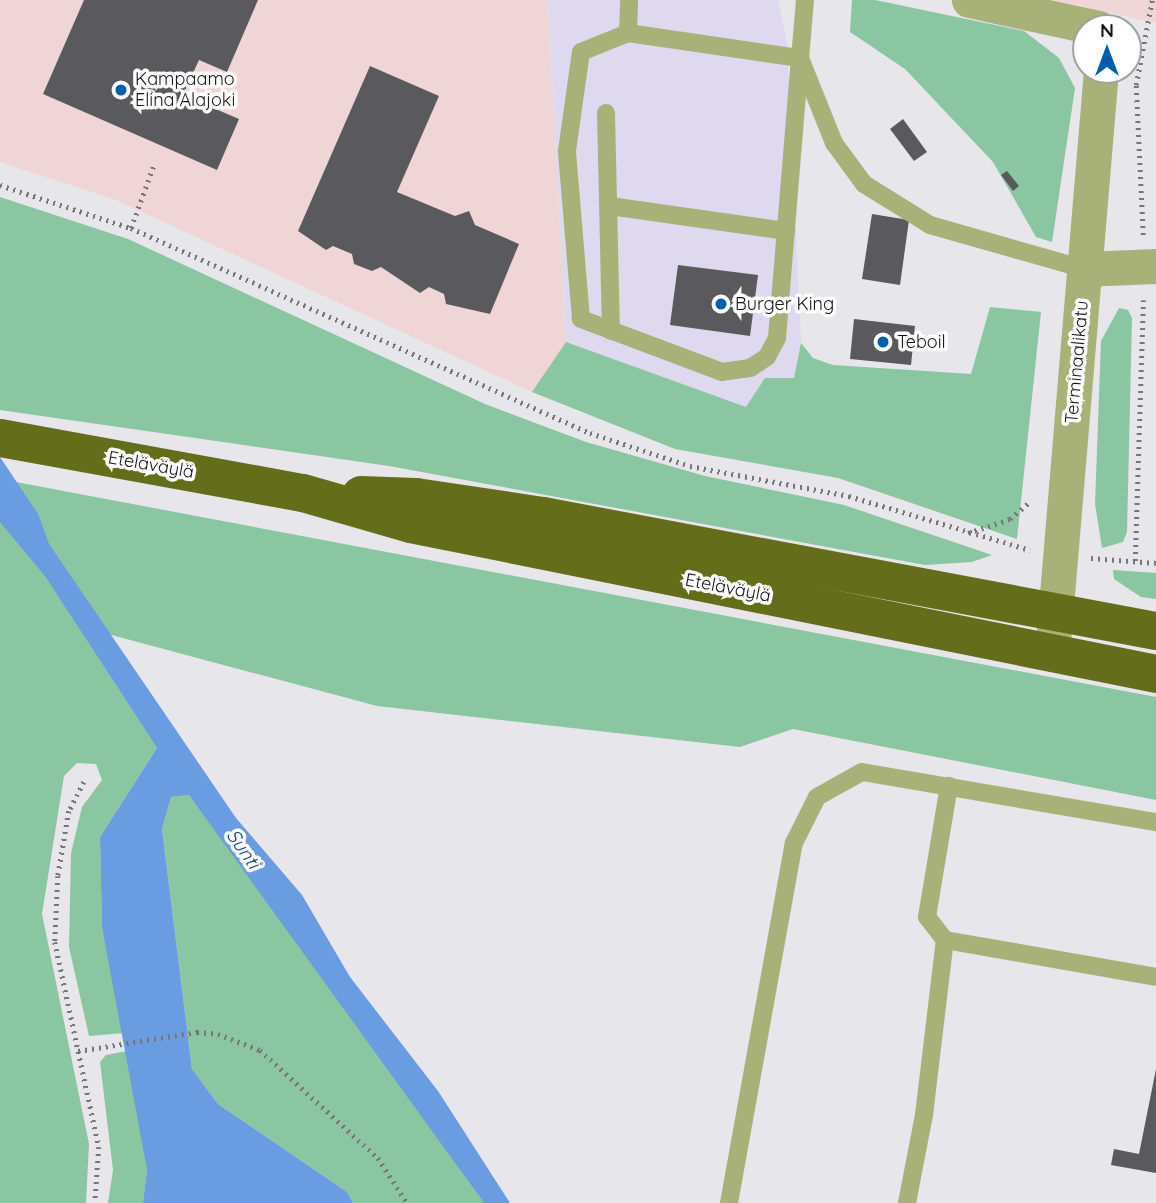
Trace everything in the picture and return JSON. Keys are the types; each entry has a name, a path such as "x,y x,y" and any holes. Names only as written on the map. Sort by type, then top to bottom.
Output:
{"highway":[{"name":"Eteläväylä","path":"13,440 303,493 411,524 1156,674"},
{"name":"Eteläväylä","path":"303,493 416,497 543,516 1156,631"}],"street":[{"path":"969,0 1072,22"},
{"name":"Terminaalikatu","path":"1052,654 1100,84"},
{"path":"1084,269 1156,266"}],"lane":[{"path":"628,33 629,0"},
{"path":"800,58 628,33 581,52 566,150 581,319 722,372 750,368 766,357 777,338 805,0"},
{"path":"800,58 834,143 864,184 930,225 1084,269"},
{"path":"606,113 611,331"},
{"path":"610,206 786,231"},
{"path":"729,1203 794,843 817,797 862,772 1156,822"},
{"path":"949,786 927,917 945,940 1156,977"},
{"path":"907,1203 924,1115 945,940"}],"path":[{"path":"131,228 154,164"},
{"path":"0,185 131,228 590,433 690,466 849,496 967,533 1060,555 1156,563"},
{"path":"967,533 1010,519 1068,468"},
{"path":"84,782 69,811 58,876 55,942 99,1147 95,1203"},
{"path":"78,1051 197,1032 218,1034 260,1050 378,1158 407,1203"}],"shaded area":[{"path":"0,0 548,0 566,342 532,392 116,200 0,162"},
{"path":"548,0 778,0 787,43 801,343 794,379 765,378 747,408 566,342"},
{"path":"1052,0 1156,0 1156,23 1142,20 1142,14 1115,14"}],"green space":[{"path":"852,0 875,0 1024,31 1059,58 1075,88 1052,242 1036,237 993,162 905,69 850,32"},
{"path":"0,197 128,239 485,404 586,442 705,476 844,505 992,555 972,562 925,565 389,466 0,410"},
{"path":"990,307 1041,312 1017,539 838,478 675,449 532,392 566,342 746,407 765,378 794,378 801,343 813,358 833,365 971,374"},
{"path":"1119,308 1128,310 1132,318 1127,532 1123,542 1102,548 1095,504 1101,341"},
{"path":"0,479 1156,697 1156,800 793,729 740,747 377,706 78,626 157,748 100,837 102,927 124,1033 89,1036 69,947 71,853 82,807 102,780 96,764 77,763 64,776 42,914 89,1144 86,1203 0,1203"},
{"path":"1113,570 1156,573 1156,599 1141,597 1114,579"},
{"path":"189,795 203,809 484,1203 353,1203 347,1192 218,1104 192,1069 162,829 171,797"},
{"path":"127,1051 147,1170 143,1203 108,1203 113,1170 100,1062 106,1055"}],"water":[{"name":"Sunti","path":"0,457 38,514 49,544 236,818 302,895 350,977 438,1091 510,1203 484,1203 189,795 171,797 162,829 192,1069 218,1104 347,1192 353,1203 143,1203 147,1170 102,927 100,837 157,748 45,576 0,522"}],"building":[{"path":"84,0 258,0 227,72 199,60 183,95 239,119 217,170 43,94"},
{"path":"370,66 439,96 397,192 455,216 469,211 475,225 519,244 490,314 446,304 444,294 429,287 420,293 381,267 372,271 354,264 352,254 333,246 326,250 298,231"},
{"path":"903,119 927,152 914,161 890,129"},
{"path":"1007,171 1019,186 1013,191 1001,175"},
{"name":"Teboil","path":"872,214 909,220 900,285 862,279"},
{"path":"678,265 758,275 750,336 670,325"},
{"name":"Teboil","path":"854,319 915,326 911,365 850,359"},
{"path":"1156,1069 1156,1173 1111,1165 1114,1149 1139,1154"}],"place":[{"name":"Kampaamo Elina Alajoki","path":"121,90"},
{"name":"Burger King","path":"721,304"},
{"name":"Teboil","path":"883,342"}]}
